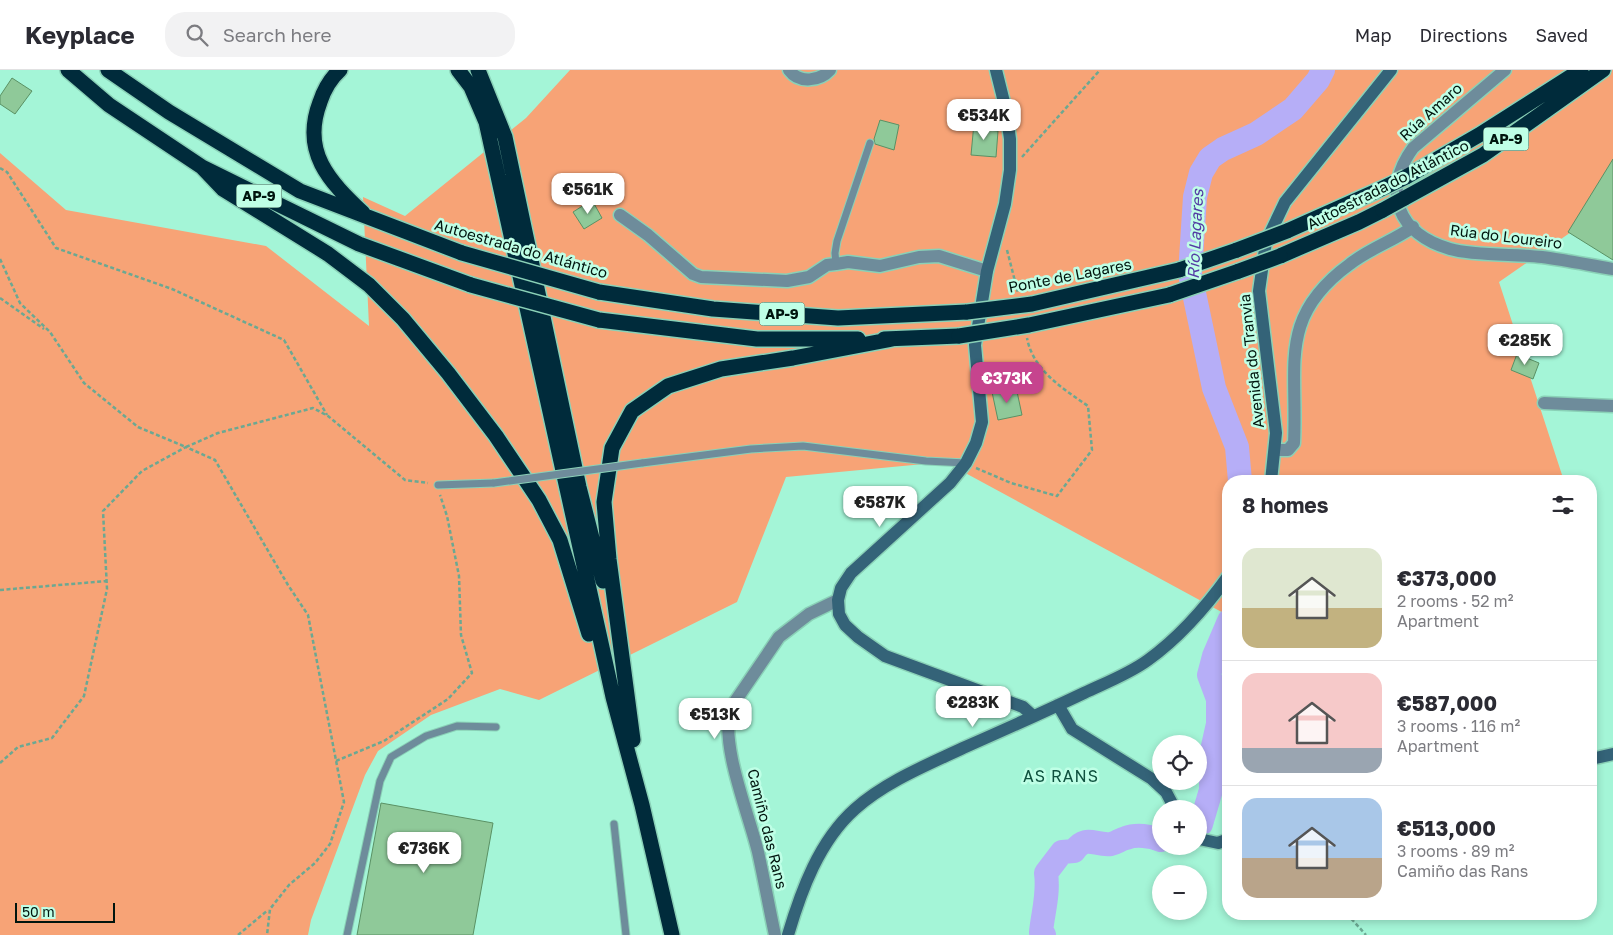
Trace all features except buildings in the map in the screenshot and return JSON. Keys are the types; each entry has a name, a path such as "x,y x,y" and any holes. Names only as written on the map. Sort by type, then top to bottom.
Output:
{"highway":[{"name":"AP-9","path":"68,70 109,105 202,167 359,244 471,285 599,320 757,339 893,339"},
{"name":"Autoestrada do Atlántico","path":"108,70 168,112 300,191 462,253 599,292 713,309 838,318 967,312"},
{"path":"340,70 323,92 317,110 313,132 316,153 337,188 370,219"},
{"path":"458,70 471,87 486,122 613,697 642,805 672,935"},
{"path":"478,70 505,137 579,487 620,646"},
{"name":"Autoestrada do Atlántico","path":"1179,270 1287,231 1406,177 1479,135 1582,70"},
{"name":"Autoestrada do Atlántico","path":"893,339 959,336 1029,325 1170,295 1280,256 1360,222 1483,155 1603,70"},
{"path":"202,167 223,189 328,254 369,285 403,319 448,373 496,436 539,500 560,540 576,585 592,642 613,697"},
{"name":"Ponte de Lagares","path":"967,312 1032,304 1179,270"},
{"path":"642,805 620,646 604,502 612,448 632,411 668,386 722,369 893,339"}],"main road":[{"path":"996,70 1006,110 1010,139 1010,170 1005,204 987,271 975,345 982,422 976,443 966,463 950,483 851,573 842,588 838,600 839,614 845,625 858,638 885,656 1023,707 1033,716"},
{"name":"Avenida do Tranvia","path":"1272,475 1275,450 1274,413 1259,291 1266,242 1285,202 1391,70"},
{"path":"788,935 804,886 819,857 834,832 854,810 903,778 933,762 1058,705 1147,661 1180,632 1222,584"},
{"path":"1058,705 1072,729 1152,779 1166,792 1170,800"},
{"path":"1597,758 1613,754"},
{"path":"1207,841 1218,843 1222,842"}],"street":[{"path":"790,70 796,77 808,80 823,77 830,70"},
{"name":"Rúa Amaro","path":"1404,218 1397,204 1395,189 1398,173 1412,148 1505,70"},
{"path":"620,215 648,235 693,274 701,277 787,281 809,277 827,265 848,262 880,266 920,257 939,256 987,271"},
{"name":"Rúa do Loureiro","path":"1404,218 1433,242 1452,250 1543,257 1613,269"},
{"path":"1275,450 1288,450 1294,443 1294,355 1297,333 1312,300 1331,279 1351,262 1413,227"},
{"path":"1544,403 1613,406"},
{"name":"Camiño das Rans","path":"775,935 758,851 729,741 728,718 730,708 780,637 809,614 838,600"}],"lane":[{"path":"836,264 834,253 837,241 870,143"},
{"path":"438,485 494,483 751,449 803,446 926,461 966,463"},
{"path":"347,935 380,781 390,756 426,736 457,726 496,728"},
{"path":"614,824 626,935"}],"path":[{"path":"1010,170 1100,70"},
{"path":"0,168 8,172 56,248 172,289 284,340 328,416"},
{"path":"998,225 1014,271 1019,300"},
{"path":"0,259 20,303 50,332 84,383 138,427 215,460 288,585 308,615 344,802 330,844 315,863 288,885 270,909 238,935"},
{"path":"0,298 50,332"},
{"path":"966,463 1010,483 1057,496 1092,450 1088,406 1051,381 1028,348 1025,329"},
{"path":"0,763 18,747 52,738 84,696 100,627 107,581 104,511 142,471 186,447 218,433 314,408 328,416 405,480 438,485 459,576 461,635 472,673 448,699 384,742 336,761"},
{"path":"0,590 107,581"},
{"path":"267,935 270,909"},
{"path":"1352,920 1366,935"}],"shaded area":[{"path":"570,70 1613,70 1613,203 1499,282 1562,475 1222,475 1222,612 945,462 786,477 737,602 539,700 500,689 431,715 378,751 365,775 311,920 308,935 0,935 0,153 66,210 266,246 369,326 363,197 405,216 526,118"}],"waterway":[{"name":"Río Lagares","path":"1239,475 1237,447 1214,388 1190,274 1195,197 1201,173 1210,158 1223,149 1256,134 1293,109 1318,80 1323,70"},
{"name":"Río Lagares","path":"1207,804 1211,790 1211,755 1218,724 1218,699 1209,675 1222,637"},
{"name":"Río Lagares","path":"1044,935 1041,932 1046,896 1046,873 1062,852 1074,851 1078,846 1087,842 1111,844 1134,836 1152,838"}],"district":[{"name":"AS RANS","path":"1061,776"}]}
